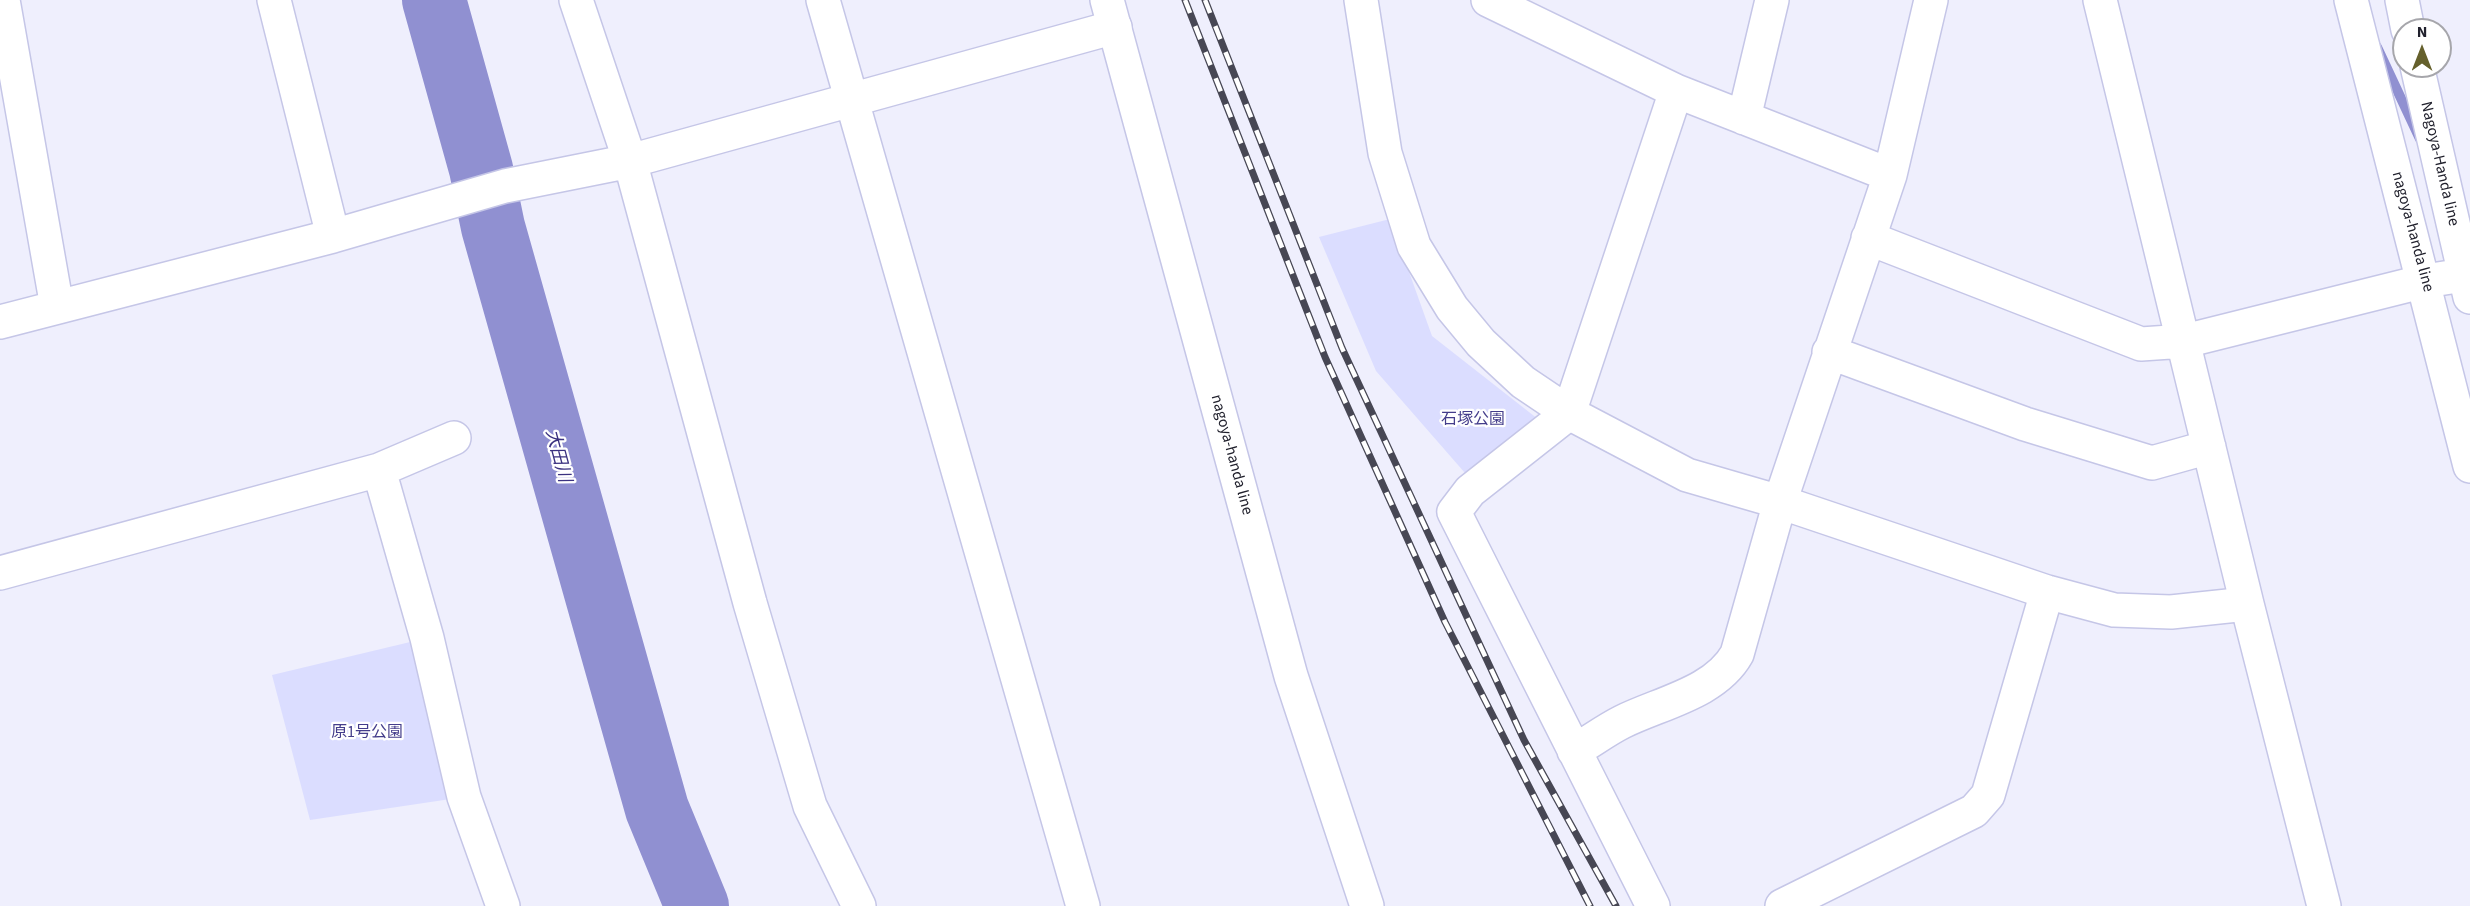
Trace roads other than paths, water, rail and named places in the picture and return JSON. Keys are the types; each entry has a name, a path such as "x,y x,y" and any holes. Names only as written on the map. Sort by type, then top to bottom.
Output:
{"street":[{"path":"3,0 57,307"},
{"path":"274,0 333,236"},
{"path":"576,0 630,161 750,603 810,806 860,906"},
{"path":"823,0 1083,906"},
{"path":"1361,0 1385,153 1414,246 1452,308 1481,343 1523,382 1569,413 1687,474 1780,502 2047,592 2114,610 2171,612 2247,604"},
{"path":"1488,0 1676,91 1890,175"},
{"path":"1744,118 1772,0"},
{"path":"1574,751 1621,723 1710,683 1729,669 1737,654 1780,502 1890,175 1931,0"},
{"path":"2100,0 2185,341 2319,904"},
{"name":"nagoya-handa line","path":"2351,0 2425,281 2470,466"},
{"path":"2402,0 2406,18"},
{"path":"0,322 333,236 468,195 630,161 850,100 1111,13"},
{"name":"nagoya-handa line","path":"1111,13 1291,676 1367,906"},
{"name":"Nagoya-Handa line","path":"2420,78 2468,282"},
{"path":"1653,906 1454,512 1470,491 1569,413 1676,91"},
{"path":"1868,238 2141,344 2185,341 2425,281 2468,282"},
{"path":"1829,352 2025,424 2152,463 2209,447"},
{"path":"0,573 379,470 454,438"},
{"path":"379,470 427,638 464,797 503,906"},
{"path":"1782,906 1974,811 1988,795 2047,592"}],"waterway":[{"name":"大田川","path":"434,0 481,169 493,227 657,809 697,906"},
{"path":"2377,47 2420,139"}],"railway":[{"path":"1185,0 1325,357 1445,622 1590,906"},
{"path":"1205,0 1342,348 1524,740 1616,906"}],"park label":[{"name":"石塚公園","path":"1473,420"},
{"name":"原1号公園","path":"367,733"}]}
